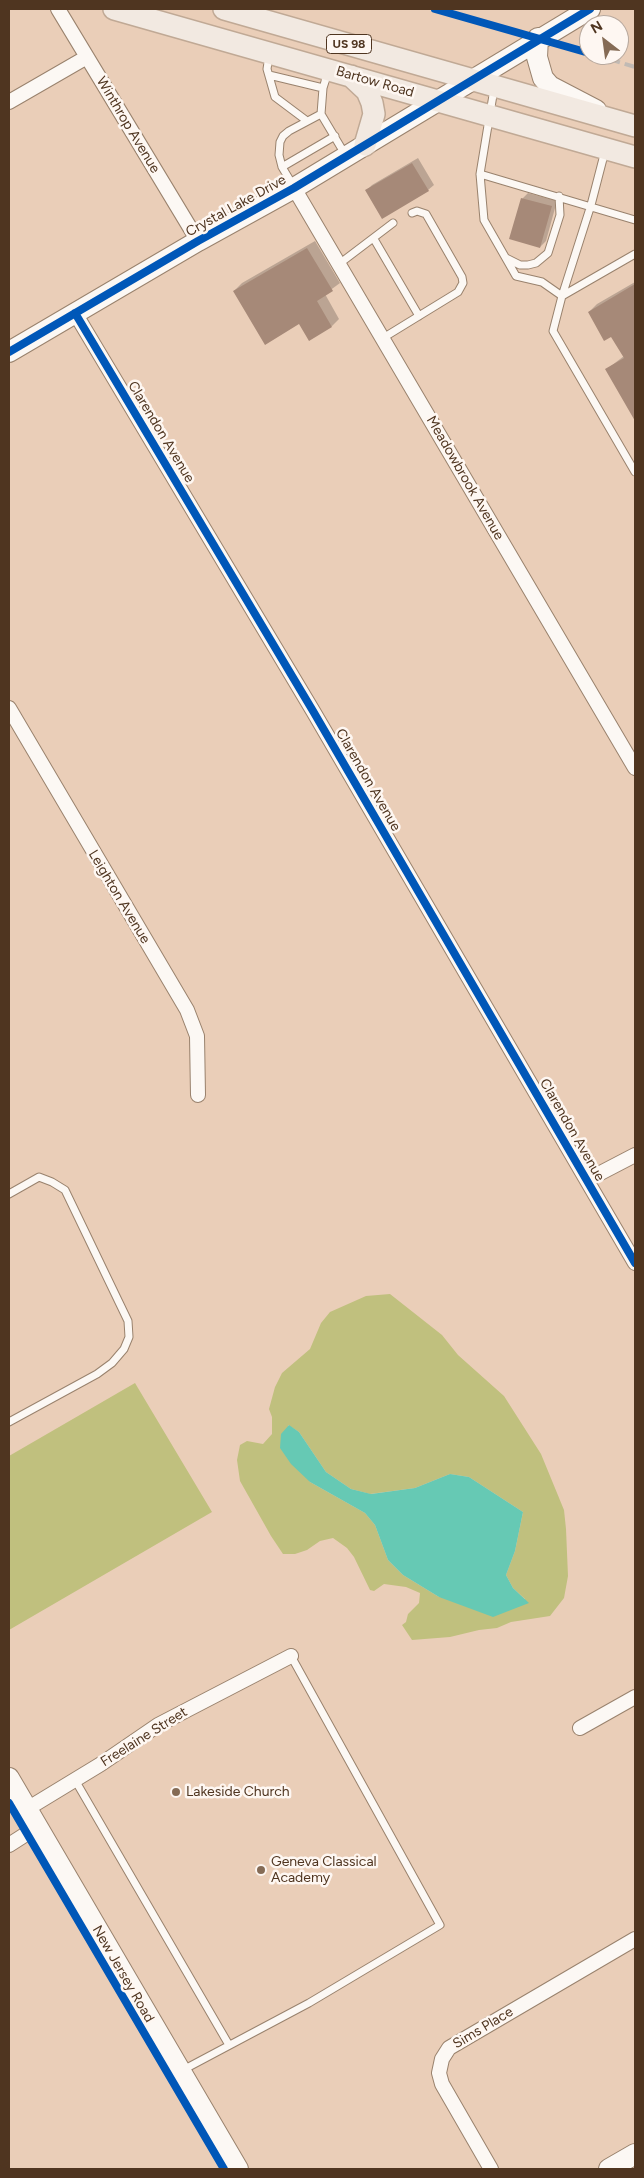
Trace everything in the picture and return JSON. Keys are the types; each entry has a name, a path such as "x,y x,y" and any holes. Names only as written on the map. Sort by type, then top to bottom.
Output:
{"main road":[{"name":"Bartow Road","path":"114,9 270,53 326,79 350,76 635,157"},
{"name":"Bartow Road","path":"224,9 635,126"},
{"path":"350,76 367,92 372,103 374,114 372,127 365,145"}],"street":[{"name":"Winthrop Avenue","path":"58,9 198,241"},
{"name":"Crystal Lake Drive","path":"9,352 198,241 294,188 473,80 583,10"},
{"path":"538,38 540,69 550,86 610,118"},
{"path":"9,102 87,56"},
{"name":"Meadowbrook Avenue","path":"294,188 635,768"},
{"name":"Clarendon Avenue","path":"75,313 313,711 635,1262"},
{"name":"Leighton Avenue","path":"9,708 187,1010 197,1036 198,1096"},
{"path":"587,1180 635,1155"},
{"name":"Freelaine Street","path":"27,1809 158,1725 291,1656"},
{"path":"580,1728 635,1697"},
{"name":"New Jersey Road","path":"9,1778 238,2169"},
{"path":"9,1845 37,1827"},
{"name":"Sims Place","path":"491,2169 442,2084 439,2073 442,2059 449,2048 635,1938"},
{"path":"609,2169 635,2154"}],"lane":[{"path":"270,53 267,69 275,96 307,121"},
{"path":"269,75 326,79 321,114 346,156"},
{"path":"495,86 480,174 484,220 516,276 542,282 562,296"},
{"path":"294,188 282,166 278,148 283,136 321,114"},
{"path":"282,166 335,136"},
{"path":"606,148 553,331 635,472"},
{"path":"480,174 591,205 635,220"},
{"path":"506,258 520,265 528,265 536,263 548,253 560,214 559,196"},
{"path":"383,338 458,292 463,283 462,277 426,214 417,211 412,213"},
{"path":"339,264 393,223"},
{"path":"374,239 419,316"},
{"path":"562,296 635,254"},
{"path":"9,1194 39,1177 65,1190 128,1321 129,1337 124,1350 112,1363 97,1374 9,1422"},
{"path":"181,2072 309,2003 440,1925 291,1656"},
{"path":"75,1780 229,2045"}],"shaded area":[{"path":"390,1294 442,1335 458,1355 504,1396 541,1454 564,1510 566,1529 568,1576 564,1598 550,1616 511,1622 497,1628 450,1637 412,1640 402,1625 406,1622 408,1614 419,1603 420,1593 406,1587 384,1584 374,1591 370,1590 354,1557 347,1548 333,1538 320,1541 307,1550 295,1554 283,1554 271,1536 240,1481 237,1460 240,1445 247,1441 263,1444 272,1434 272,1417 269,1409 275,1387 282,1373 310,1349 321,1323 330,1312 366,1296","holes":["288,1425 299,1432 326,1472 351,1489 370,1494 415,1488 450,1474 469,1477 523,1512 515,1551 506,1575 513,1588 525,1599 439,1597 403,1575 388,1560 375,1525 365,1513 310,1482"]},
{"path":"135,1383 212,1512 9,1630 9,1456"}],"water":[{"path":"289,1425 299,1432 326,1472 351,1489 371,1494 415,1488 450,1474 469,1477 523,1512 515,1551 506,1575 513,1588 529,1603 493,1617 439,1597 403,1575 388,1560 375,1525 365,1513 310,1482 291,1464 280,1448 281,1434"}],"building":[{"path":"412,163 429,191 382,219 365,190"},
{"path":"521,198 552,206 540,248 509,239"},
{"path":"307,248 333,291 317,301 332,327 309,341 299,324 265,345 233,291"},
{"path":"635,284 635,421 605,369 624,358 611,337 604,341 588,312"}],"railway":[{"path":"435,9 579,50"},
{"path":"628,65 635,67"}],"cycle path":[{"path":"435,9 579,50"},
{"path":"9,352 198,241 294,188 590,9"},
{"path":"75,313 313,711 635,1263"},
{"path":"9,1803 224,2169"}],"place":[{"name":"Lakeside Church","path":"176,1792"},
{"name":"Geneva Classical Academy","path":"261,1870"}]}
